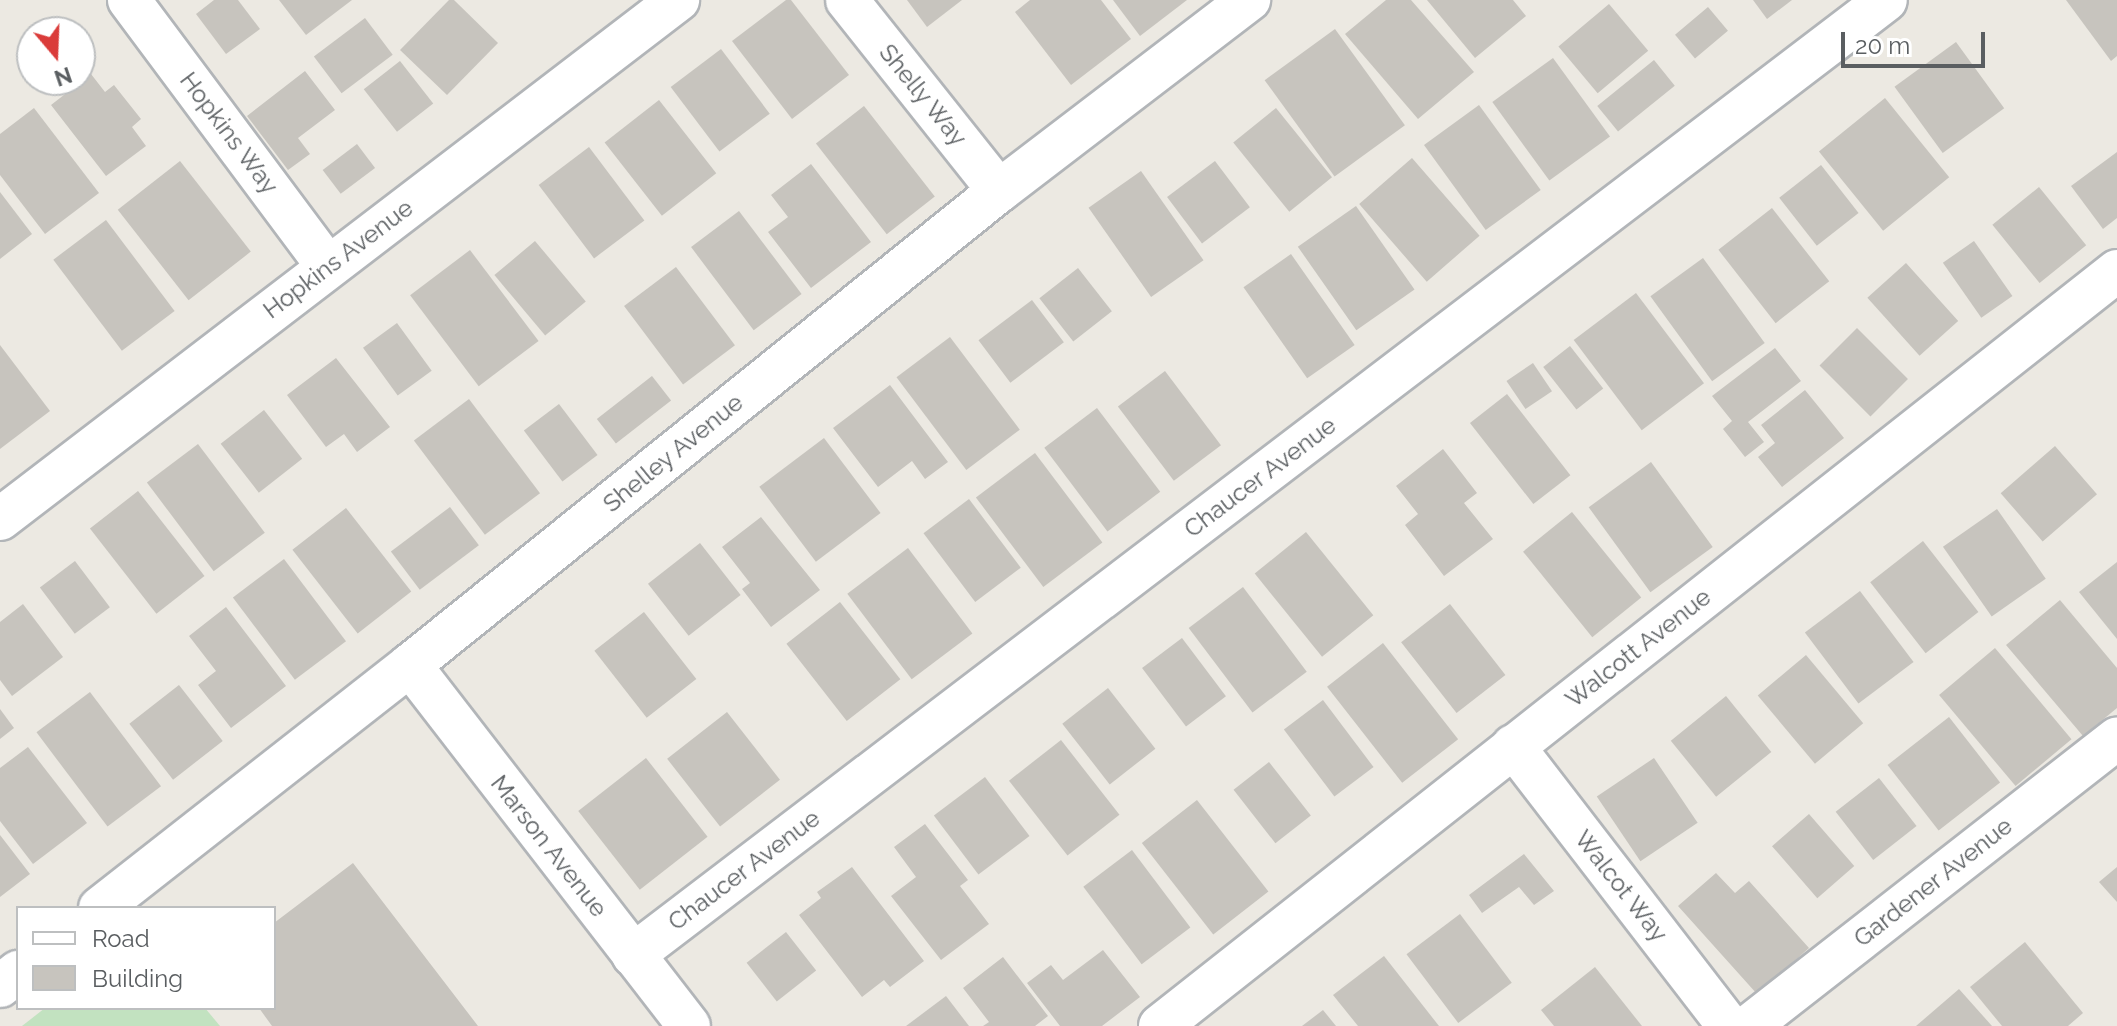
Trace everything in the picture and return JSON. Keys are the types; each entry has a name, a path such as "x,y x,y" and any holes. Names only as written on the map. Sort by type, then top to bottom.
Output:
{"street":[{"name":"Hopkins Way","path":"129,0 328,267"},
{"name":"Hopkins Avenue","path":"0,519 678,0"},
{"name":"Shelly Way","path":"847,0 999,191"},
{"name":"Shelley Avenue","path":"103,906 410,665 999,191 1249,0"},
{"name":"Chaucer Avenue","path":"633,955 1886,0"},
{"name":"Walcott Avenue","path":"1160,1026 2117,271"},
{"name":"Marson Avenue","path":"410,665 689,1026"},
{"name":"Gardener Avenue","path":"1749,1026 2117,738"},
{"name":"Walcot Way","path":"1513,746 1729,1026"},
{"path":"0,986 16,974"}],"green space":[{"path":"42,1010 207,1010 220,1026 22,1026"}],"building":[{"path":"214,0 238,0 260,29 226,54 196,14"},
{"path":"279,0 352,0 306,35"},
{"path":"449,0 454,0 498,43 447,95 400,50"},
{"path":"786,0 791,0 849,75 792,119 732,41"},
{"path":"907,0 962,0 927,27"},
{"path":"1030,0 1101,0 1131,39 1071,85 1015,12"},
{"path":"1113,0 1187,0 1140,36"},
{"path":"1386,0 1411,0 1474,72 1418,119 1345,34"},
{"path":"1427,0 1513,0 1526,16 1475,58"},
{"path":"1753,0 1792,0 1767,19"},
{"path":"2066,0 2117,0 2117,56 2111,61"},
{"path":"1609,4 1648,51 1598,93 1558,46"},
{"path":"1708,7 1728,31 1695,58 1675,35"},
{"path":"365,18 393,55 342,93 314,57"},
{"path":"1335,29 1405,125 1335,176 1265,80"},
{"path":"1956,42 2004,108 1943,153 1895,87"},
{"path":"721,49 770,114 719,152 671,87"},
{"path":"1553,58 1610,136 1549,181 1492,102"},
{"path":"1654,60 1675,86 1618,132 1597,106"},
{"path":"400,61 433,104 397,132 364,89"},
{"path":"305,71 335,110 298,138 310,154 288,170 247,116"},
{"path":"96,80 105,92 114,85 141,119 132,127 146,146 106,176 51,105 63,96 96,96"},
{"path":"1885,98 1949,177 1883,231 1819,151"},
{"path":"659,100 716,173 662,216 605,142"},
{"path":"1479,105 1541,190 1486,230 1424,145"},
{"path":"864,106 935,197 887,234 816,144"},
{"path":"34,108 99,193 45,234 0,175 0,134"},
{"path":"1276,108 1332,177 1289,212 1233,143"},
{"path":"357,144 375,168 341,194 323,170"},
{"path":"589,147 644,220 594,258 539,185"},
{"path":"2117,152 2117,218 2103,229 2071,186"},
{"path":"1412,158 1480,236 1427,282 1359,204"},
{"path":"180,161 251,252 189,300 118,210"},
{"path":"1215,161 1250,207 1202,243 1167,197"},
{"path":"811,164 871,242 811,288 768,232 788,217 771,195"},
{"path":"1821,165 1859,213 1817,246 1779,198"},
{"path":"1141,171 1204,260 1151,297 1089,208"},
{"path":"2039,187 2086,245 2040,283 1992,225"},
{"path":"0,192 32,234 0,259"},
{"path":"1356,206 1415,290 1356,330 1298,247"},
{"path":"1772,208 1829,281 1776,323 1718,250"},
{"path":"739,211 802,294 754,330 691,247"},
{"path":"106,220 175,311 122,351 53,260"},
{"path":"535,241 586,302 545,336 494,275"},
{"path":"1974,241 2012,296 1981,318 1943,263"},
{"path":"470,250 539,341 479,386 410,295"},
{"path":"1291,254 1355,345 1307,378 1243,287"},
{"path":"1703,258 1765,343 1712,381 1650,296"},
{"path":"1906,263 1958,321 1920,356 1867,298"},
{"path":"676,267 735,345 683,384 624,306"},
{"path":"1078,268 1112,311 1073,342 1039,298"},
{"path":"1636,293 1704,383 1642,430 1574,340"},
{"path":"1032,300 1064,342 1010,383 978,340"},
{"path":"397,323 432,371 398,395 363,348"},
{"path":"1857,328 1908,379 1870,416 1820,365"},
{"path":"950,337 1020,430 966,470 896,377"},
{"path":"0,345 50,411 0,449"},
{"path":"1570,346 1603,389 1576,409 1543,367"},
{"path":"1775,348 1801,381 1748,422 1764,442 1745,457 1723,429 1732,421 1712,396"},
{"path":"336,358 390,427 357,452 344,434 326,447 287,395"},
{"path":"1533,363 1552,391 1525,409 1506,381"},
{"path":"1165,371 1221,445 1174,481 1118,407"},
{"path":"652,376 671,400 616,444 597,419"},
{"path":"890,385 948,462 925,479 912,461 878,487 833,428"},
{"path":"1805,390 1844,438 1782,487 1758,457 1775,443 1761,425"},
{"path":"1507,394 1570,475 1533,504 1470,423"},
{"path":"469,399 540,493 485,535 414,441"},
{"path":"559,404 598,455 562,482 524,430"},
{"path":"1097,408 1160,492 1107,532 1044,448"},
{"path":"264,410 302,459 259,493 221,444"},
{"path":"824,438 881,513 816,562 759,487"},
{"path":"198,444 265,533 214,571 147,483"},
{"path":"2055,446 2097,494 2043,542 2001,493"},
{"path":"1443,449 1477,493 1464,503 1493,539 1444,576 1405,525 1418,514 1396,486"},
{"path":"1035,453 1102,542 1043,587 976,498"},
{"path":"1651,462 1713,547 1650,592 1589,507"},
{"path":"138,491 204,576 156,614 90,529"},
{"path":"969,499 1021,568 975,602 923,533"},
{"path":"450,507 479,545 420,590 391,552"},
{"path":"346,508 411,592 358,633 292,550"},
{"path":"1997,509 2046,579 1992,616 1943,547"},
{"path":"1572,512 1641,597 1592,637 1523,552"},
{"path":"761,517 820,590 771,627 742,589 750,583 722,547"},
{"path":"1306,532 1373,615 1322,657 1255,574"},
{"path":"1923,541 1978,612 1926,653 1870,582"},
{"path":"700,543 741,595 689,636 648,584"},
{"path":"908,548 972,633 912,679 847,594"},
{"path":"284,559 346,641 295,680 233,598"},
{"path":"75,561 110,607 75,634 40,587"},
{"path":"2117,562 2117,639 2079,592"},
{"path":"1243,587 1307,672 1252,713 1189,628"},
{"path":"1860,591 1914,662 1858,704 1805,633"},
{"path":"2060,600 2117,668 2117,708 2083,736 2006,645"},
{"path":"840,602 900,679 847,721 786,644"},
{"path":"23,604 63,657 12,696 0,680 0,622"},
{"path":"1450,604 1505,675 1457,713 1401,642"},
{"path":"226,607 286,686 231,728 198,685 216,671 189,636"},
{"path":"644,612 696,679 647,718 594,651"},
{"path":"1182,638 1226,696 1186,726 1142,668"},
{"path":"1383,643 1458,739 1402,783 1327,687"},
{"path":"1995,648 2071,739 2016,786 1939,695"},
{"path":"1806,655 1863,723 1815,764 1758,695"},
{"path":"179,685 223,741 173,780 129,724"},
{"path":"1108,688 1155,749 1110,784 1062,724"},
{"path":"90,692 161,786 108,827 36,732"},
{"path":"1726,696 1771,752 1716,797 1671,741"},
{"path":"1323,700 1374,767 1334,797 1284,729"},
{"path":"0,709 14,728 0,739"},
{"path":"727,712 780,780 720,827 667,759"},
{"path":"1949,717 2000,782 1939,830 1888,765"},
{"path":"1061,740 1119,815 1067,855 1009,781"},
{"path":"28,747 87,823 33,864 0,821 0,768"},
{"path":"646,758 708,837 640,890 578,811"},
{"path":"1654,758 1698,823 1640,861 1597,797"},
{"path":"1269,762 1311,816 1275,843 1234,790"},
{"path":"985,777 1030,836 978,875 934,816"},
{"path":"1879,778 1917,826 1873,860 1836,812"},
{"path":"1197,800 1268,891 1213,935 1142,843"},
{"path":"1809,814 1854,866 1817,898 1772,846"},
{"path":"925,824 968,880 960,886 989,924 941,960 891,896 916,877 894,847"},
{"path":"0,835 30,874 0,897"},
{"path":"1132,850 1190,927 1142,964 1083,887"},
{"path":"1524,854 1554,891 1534,905 1519,887 1482,913 1469,895"},
{"path":"353,863 478,1026 272,1026 260,1010 276,1010 276,921"},
{"path":"852,867 924,961 890,987 884,980 862,997 799,915 821,898 817,892"},
{"path":"2117,867 2117,902 2099,882"},
{"path":"1716,873 1735,893 1749,881 1809,948 1757,994 1678,906"},
{"path":"1460,914 1512,983 1458,1023 1406,954"},
{"path":"786,932 816,971 777,1001 747,963"},
{"path":"2025,942 2083,1013 2068,1026 2002,1026 1970,987"},
{"path":"1103,950 1140,997 1102,1026 1060,1026 1027,983 1051,965 1063,980"},
{"path":"1384,956 1439,1026 1358,1026 1333,995"},
{"path":"1003,957 1048,1016 1035,1026 983,1026 989,1022 963,988"},
{"path":"1595,967 1642,1026 1554,1026 1541,1010"},
{"path":"1959,989 1992,1026 1916,1026"},
{"path":"946,996 969,1026 906,1026"},
{"path":"1323,1010 1336,1026 1302,1026"}]}
